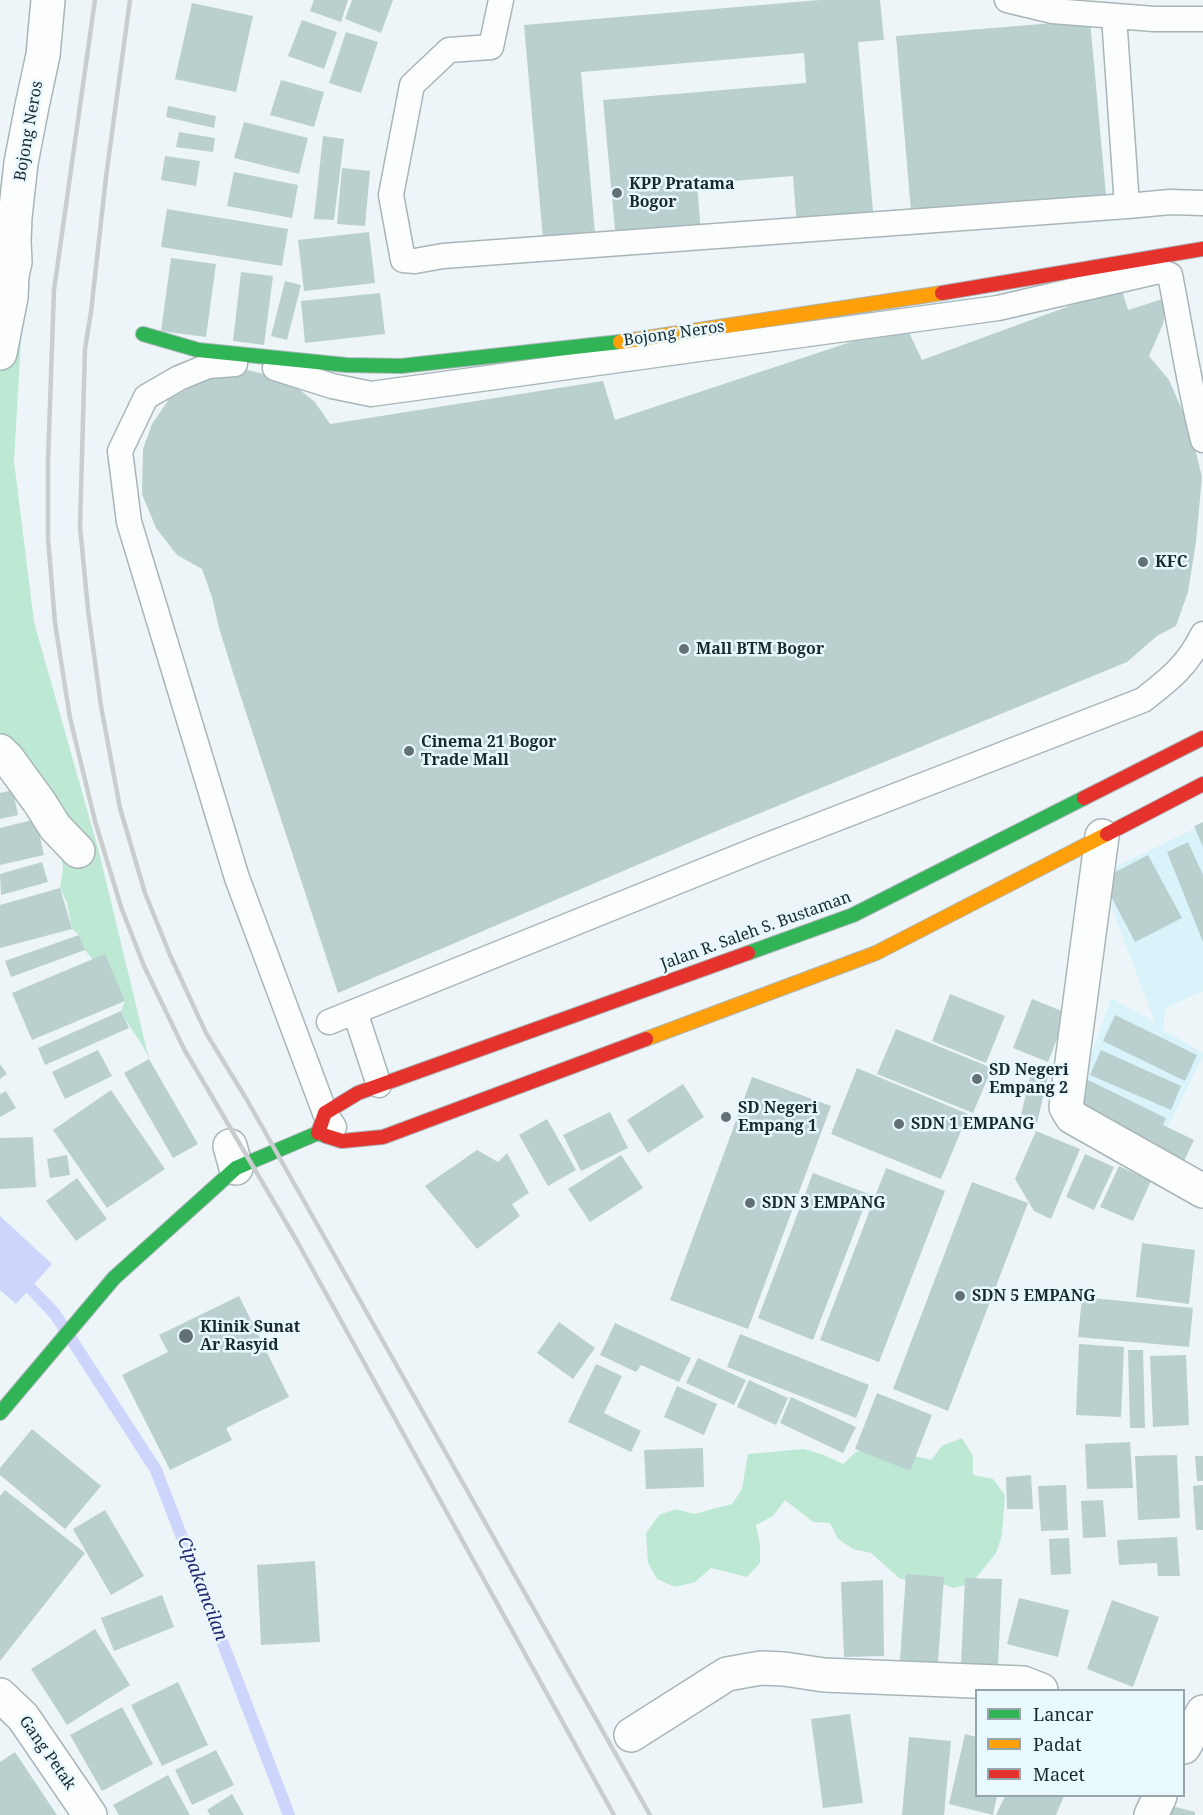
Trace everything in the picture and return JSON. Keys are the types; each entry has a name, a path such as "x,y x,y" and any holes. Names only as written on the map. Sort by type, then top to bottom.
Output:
{"main road":[{"name":"Bojong Neros","path":"143,334 198,350 346,365 401,366 652,338 891,302 1203,249"},
{"name":"Jalan R. Saleh S. Bustaman","path":"0,1413 114,1278 233,1157 321,1123 358,1093 379,1084 853,915 1203,738"},
{"path":"342,1141 383,1137 876,953 1203,784"}],"street":[{"name":"Bojong Neros","path":"0,353 15,262 15,217 21,163 44,55 48,0"},
{"path":"0,751 40,803 55,827 78,851"},
{"path":"1102,836 1066,1107 1072,1117 1203,1191"},
{"path":"631,1735 727,1674 761,1668 824,1675 1023,1683 1038,1689"},
{"name":"Gang Petak","path":"0,1695 23,1717 90,1815"},
{"path":"1185,1745 1203,1712"},
{"path":"1151,1815 1160,1797"}],"lane":[{"path":"501,0 491,47 449,50 412,85 391,195 403,260 416,261 443,256 1170,202 1203,203"},
{"path":"1007,0 1053,11 1154,19 1203,19"},
{"path":"1114,16 1127,206"},
{"path":"342,1141 321,1123 237,879 129,522 120,451 146,397 179,378 208,366 259,363 332,386 371,394 998,308 1159,271 1170,275 1182,335 1196,374 1203,440"},
{"path":"329,1022 758,849 1143,700 1173,677 1195,651 1203,634"},
{"path":"355,1012 379,1084"}],"shaded area":[{"path":"1203,825 1203,991 1165,1008 1163,1030 1203,1053 1203,1056 1154,1154 1072,1110 1111,998 1155,1022 1099,874"}],"green space":[{"path":"0,274 24,288 14,461 34,622 99,852 149,1059 121,1011 125,1001 85,950 79,935 72,929 67,903 60,888 63,868 60,847 0,760"},
{"path":"962,1438 973,1456 973,1475 993,1479 1005,1495 1002,1535 996,1553 972,1583 954,1588 935,1581 917,1583 899,1578 871,1553 853,1549 838,1539 830,1523 813,1522 785,1500 773,1516 756,1525 760,1544 760,1563 747,1577 711,1568 695,1582 675,1587 657,1579 648,1563 646,1533 659,1515 676,1509 694,1514 732,1504 742,1489 748,1454 804,1449 843,1464 856,1452 875,1447 931,1460 942,1446"}],"water":[{"path":"0,1216 52,1264 16,1304 0,1290"}],"building":[{"path":"314,0 348,0 341,22 310,11"},
{"path":"352,0 393,0 381,33 345,19"},
{"path":"820,0 880,0 884,40 858,42 874,222 797,228 793,176 697,184 701,233 616,240 603,100 806,83 804,53 581,72 595,234 543,239 524,25"},
{"path":"192,3 253,16 236,92 175,79"},
{"path":"302,20 337,32 324,69 288,56"},
{"path":"1090,20 1106,195 911,211 896,36"},
{"path":"346,32 378,42 361,93 329,83"},
{"path":"281,80 324,92 314,127 270,115"},
{"path":"168,106 216,116 214,128 166,117"},
{"path":"244,122 308,138 299,174 234,158"},
{"path":"179,132 215,138 213,152 176,147"},
{"path":"323,136 344,139 334,220 314,219"},
{"path":"165,156 200,161 196,186 161,180"},
{"path":"342,168 370,171 365,226 337,224"},
{"path":"234,172 298,185 292,218 227,206"},
{"path":"167,209 288,229 282,266 161,247"},
{"path":"369,232 375,283 304,291 298,240"},
{"path":"171,258 216,264 206,337 161,331"},
{"path":"241,272 273,276 264,345 233,341"},
{"path":"285,281 301,285 287,340 271,336"},
{"name":"Mall BTM Bogor","path":"1121,287 1128,310 1169,297 1163,324 1149,356 1169,380 1190,428 1202,477 1196,542 1188,592 1176,626 1157,636 1127,662 719,830 338,993 235,679 202,569 177,555 156,528 142,494 143,449 152,424 169,399 208,378 247,370 286,379 315,402 330,424 603,381 615,420 905,324 922,360"},
{"path":"380,293 385,334 305,343 301,301"},
{"path":"13,790 18,815 0,819 0,793"},
{"path":"36,819 44,855 0,865 0,828"},
{"path":"1203,822 1203,847 1194,826"},
{"path":"1188,842 1203,875 1203,942 1167,852"},
{"path":"1148,855 1182,918 1135,942 1102,879"},
{"path":"42,862 48,882 1,895 0,874"},
{"path":"60,888 72,929 0,948 0,905"},
{"path":"79,935 85,950 11,977 5,961"},
{"path":"105,954 125,1001 32,1040 12,993"},
{"path":"950,994 1005,1016 986,1063 932,1041"},
{"path":"1032,999 1067,1013 1048,1062 1013,1048"},
{"path":"121,1011 129,1028 45,1065 38,1048"},
{"path":"1115,1015 1197,1055 1185,1081 1103,1041"},
{"name":"SDN 1 EMPANG","path":"896,1029 992,1068 973,1113 877,1074"},
{"path":"98,1050 112,1076 65,1099 52,1072"},
{"path":"1101,1050 1181,1086 1171,1110 1090,1075"},
{"path":"149,1059 198,1144 173,1158 124,1073"},
{"path":"0,1064 7,1074 0,1079"},
{"path":"1033,1064 1050,1068 1037,1123 1020,1119"},
{"name":"SDN 1 EMPANG","path":"857,1068 968,1114 941,1179 831,1134"},
{"name":"SDN 3 EMPANG","path":"752,1077 831,1106 748,1329 670,1300"},
{"path":"1088,1080 1166,1118 1163,1125 1194,1140 1182,1165 1073,1111"},
{"path":"683,1084 704,1117 648,1153 627,1120"},
{"path":"111,1090 165,1169 107,1208 53,1130"},
{"path":"6,1091 16,1108 0,1117 0,1094"},
{"path":"610,1112 628,1148 581,1171 563,1135"},
{"path":"547,1119 576,1170 548,1186 519,1135"},
{"path":"1036,1131 1080,1149 1051,1219 1034,1211 1015,1179"},
{"path":"33,1137 36,1187 0,1189 0,1138"},
{"path":"477,1150 498,1162 507,1153 529,1193 512,1204 520,1216 477,1249 425,1186"},
{"path":"1085,1154 1114,1167 1094,1210 1066,1197"},
{"path":"67,1155 70,1175 50,1178 47,1159"},
{"path":"621,1155 643,1188 590,1222 568,1189"},
{"path":"1119,1166 1151,1181 1133,1221 1100,1207"},
{"path":"886,1168 945,1191 879,1362 820,1340"},
{"name":"SDN 3 EMPANG","path":"813,1173 869,1194 813,1340 758,1318"},
{"path":"77,1178 107,1219 76,1241 46,1201"},
{"name":"SDN 5 EMPANG","path":"972,1182 1028,1203 948,1411 893,1389"},
{"path":"1142,1243 1195,1250 1189,1304 1136,1297"},
{"path":"239,1296 289,1397 226,1428 232,1440 170,1470 122,1375 168,1352 159,1335"},
{"path":"1082,1297 1193,1308 1189,1347 1078,1337"},
{"path":"559,1322 595,1348 573,1379 537,1353"},
{"path":"615,1323 691,1358 679,1382 641,1365 636,1372 600,1355"},
{"path":"740,1334 869,1385 856,1418 727,1367"},
{"path":"1079,1344 1124,1347 1121,1417 1076,1415"},
{"path":"1128,1350 1143,1350 1145,1428 1130,1428"},
{"path":"1186,1355 1189,1425 1153,1427 1150,1356"},
{"path":"698,1358 746,1380 734,1405 686,1383"},
{"path":"596,1364 622,1376 604,1413 641,1431 631,1452 568,1422"},
{"path":"749,1380 788,1398 776,1425 737,1407"},
{"path":"677,1386 717,1404 704,1435 664,1417"},
{"path":"877,1393 932,1415 910,1471 855,1449"},
{"path":"791,1397 856,1427 843,1453 780,1423"},
{"path":"32,1429 101,1486 65,1529 0,1475 0,1468"},
{"path":"1130,1442 1133,1488 1087,1489 1085,1444"},
{"path":"703,1448 704,1487 646,1489 644,1450"},
{"path":"1177,1455 1180,1518 1138,1520 1135,1456"},
{"path":"1195,1456 1203,1456 1203,1481 1197,1481"},
{"path":"1031,1475 1033,1509 1007,1509 1006,1477"},
{"path":"1066,1485 1068,1530 1041,1531 1038,1486"},
{"path":"1203,1485 1203,1530 1196,1530 1193,1486"},
{"path":"5,1490 85,1553 0,1661 0,1496"},
{"path":"1103,1500 1106,1537 1083,1538 1081,1501"},
{"path":"105,1510 144,1576 111,1595 73,1529"},
{"path":"1177,1537 1180,1576 1158,1576 1157,1563 1119,1565 1117,1540"},
{"path":"1069,1538 1071,1574 1051,1575 1049,1539"},
{"path":"315,1561 320,1642 261,1645 257,1565"},
{"path":"906,1574 944,1577 938,1663 900,1660"},
{"path":"965,1578 1002,1579 998,1666 961,1665"},
{"path":"883,1580 884,1656 844,1657 841,1582"},
{"path":"162,1595 174,1627 114,1651 101,1618"},
{"path":"1019,1598 1069,1610 1058,1657 1007,1644"},
{"path":"1112,1600 1159,1617 1133,1687 1087,1669"},
{"path":"95,1629 130,1685 67,1725 31,1669"},
{"path":"178,1682 208,1745 162,1766 131,1705"},
{"path":"122,1707 153,1764 102,1791 70,1735"},
{"path":"850,1714 863,1803 823,1808 811,1719"},
{"path":"965,1734 975,1737 975,1797 997,1797 993,1815 949,1804"},
{"path":"909,1737 951,1741 944,1815 902,1815"},
{"path":"216,1750 234,1785 192,1805 175,1770"},
{"path":"15,1752 57,1815 0,1815 0,1762"},
{"path":"168,1775 190,1815 119,1815 113,1805"},
{"path":"232,1794 244,1815 210,1815 207,1810"},
{"path":"1005,1797 1064,1797 1056,1815 996,1815"},
{"path":"1164,1804 1195,1812 1195,1815 1161,1815"}],"waterway":[{"name":"Cipakancilan","path":"0,1256 55,1314 156,1470 289,1815"}],"railway":[{"path":"95,0 54,290 48,461 48,538 55,623 70,718 95,821 121,907 144,966 184,1049 298,1243 614,1815"},
{"path":"130,0 85,349 80,526 101,706 120,808 145,893 170,955 206,1033 247,1100 650,1815"}],"traffic: fast":[{"path":"143,334 198,350 346,365 401,366 620,342"},
{"path":"748,953 853,915 1084,798"},
{"path":"0,1413 114,1278 236,1168 318,1133 326,1136"}],"traffic: slow":[{"path":"620,342 942,293"},
{"path":"646,1039 876,953 1107,834"}],"traffic: jam":[{"path":"942,293 1203,249"},
{"path":"1084,798 1203,738"},
{"path":"1107,834 1203,784"},
{"path":"318,1133 325,1113 358,1093 748,953"},
{"path":"326,1136 342,1141 383,1137 646,1039"}],"place":[{"name":"KPP Pratama Bogor","path":"617,193"},
{"name":"KFC","path":"1143,562"},
{"name":"Mall BTM Bogor","path":"684,649"},
{"name":"Cinema 21 Bogor Trade Mall","path":"409,751"},
{"name":"SD Negeri Empang 2","path":"977,1079"},
{"name":"SD Negeri Empang 1","path":"726,1117"},
{"name":"SDN 1 EMPANG","path":"899,1124"},
{"name":"SDN 3 EMPANG","path":"750,1203"},
{"name":"SDN 5 EMPANG","path":"960,1296"},
{"name":"Klinik Sunat Ar Rasyid","path":"186,1336"}]}
